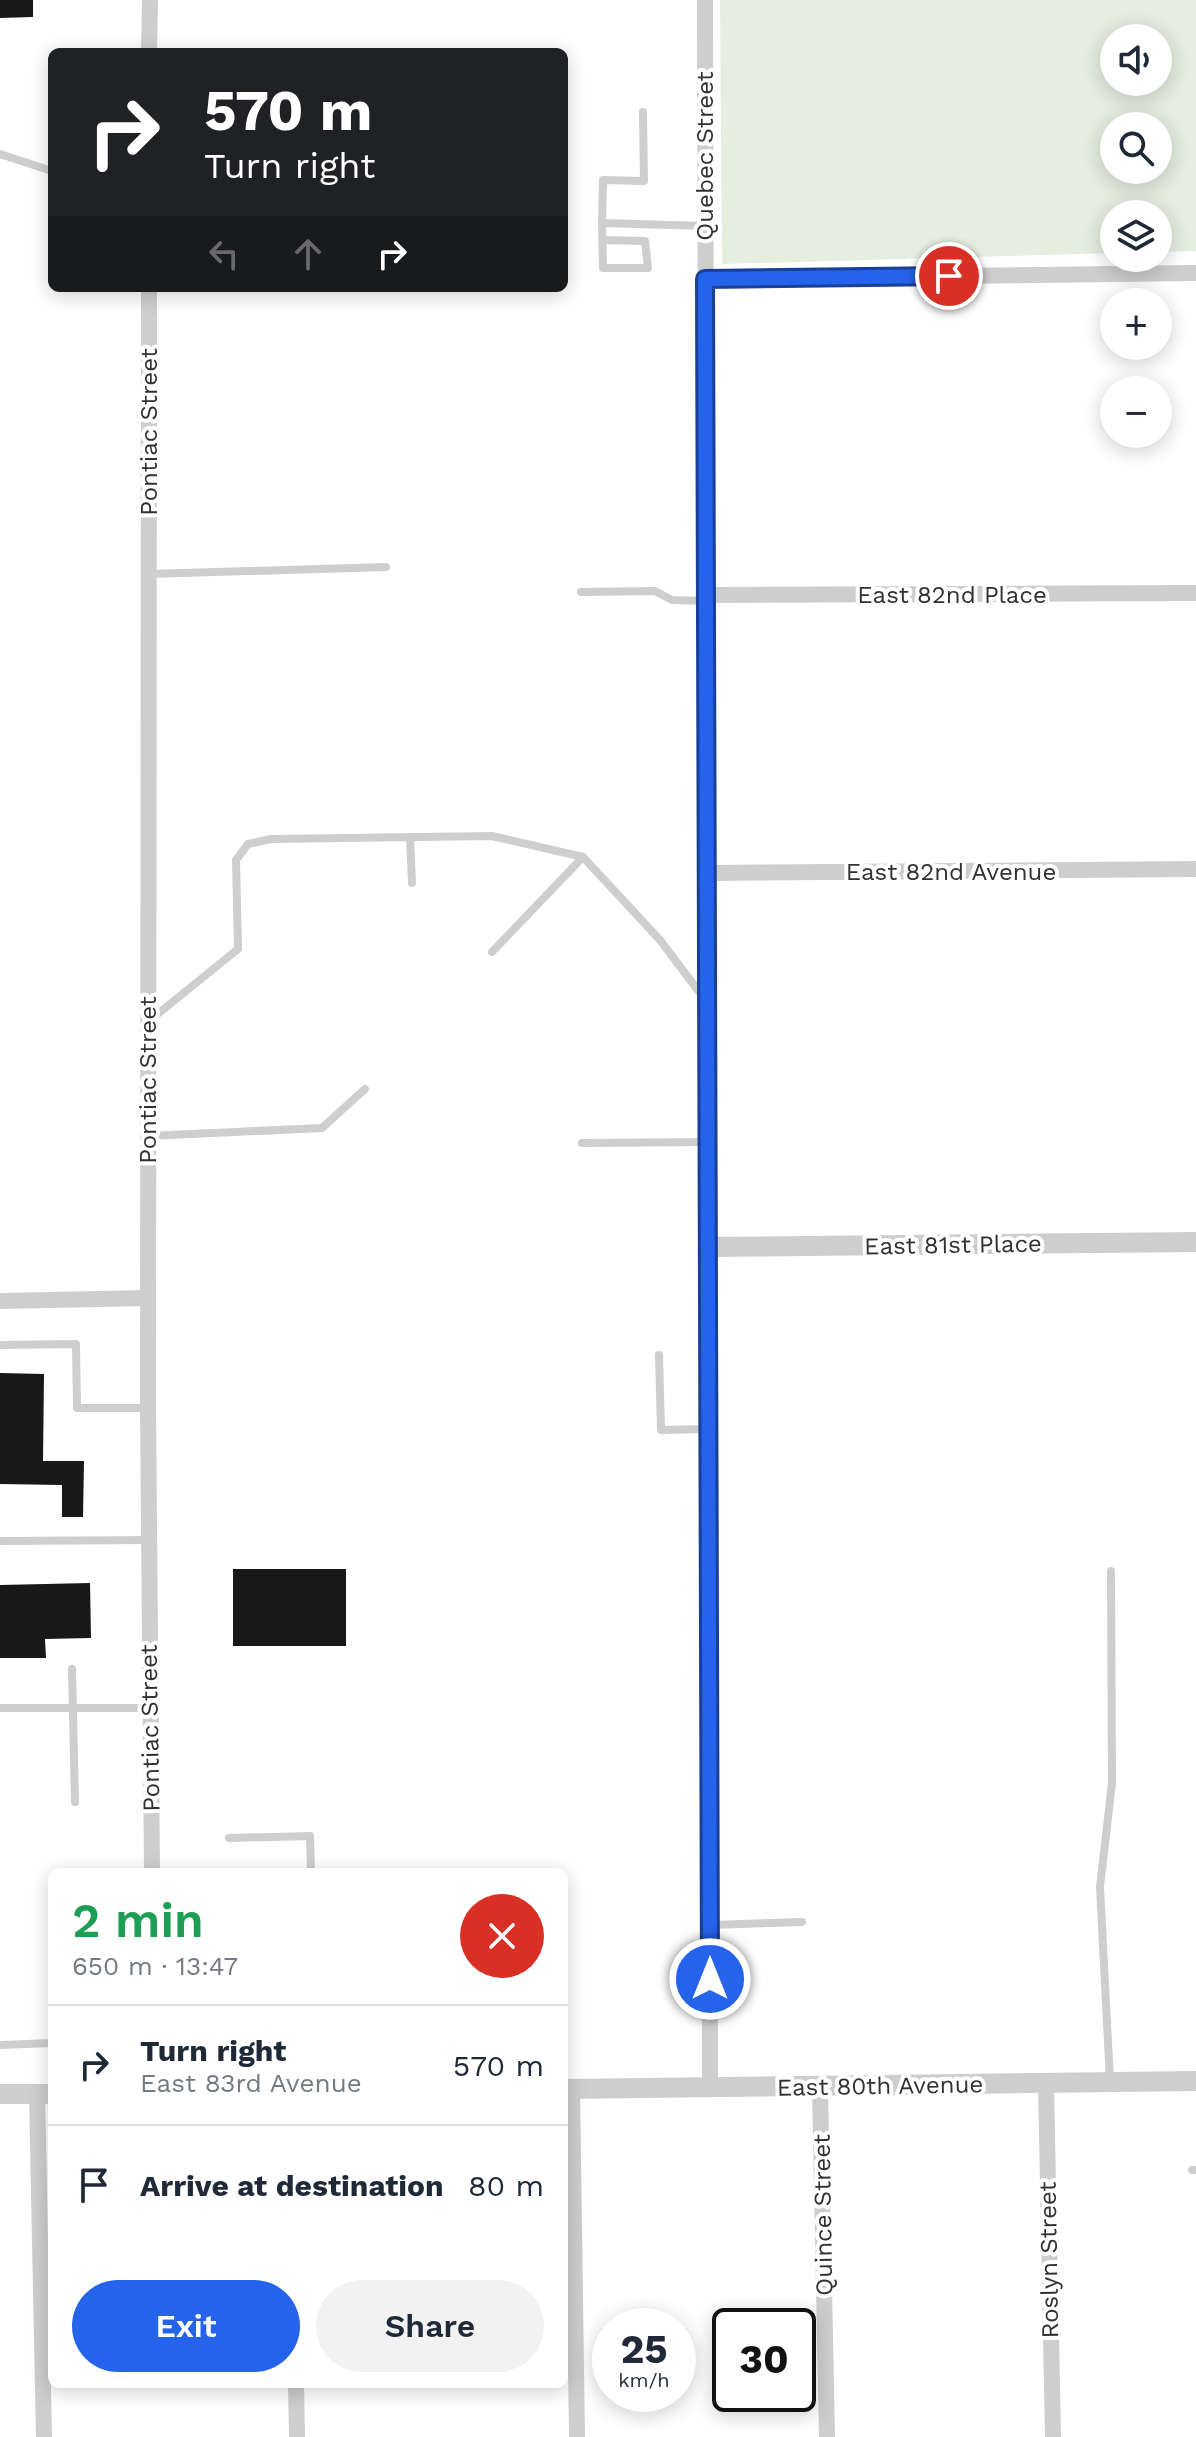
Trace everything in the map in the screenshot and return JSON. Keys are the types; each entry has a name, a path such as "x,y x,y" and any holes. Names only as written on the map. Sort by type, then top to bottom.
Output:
{"street":[{"path":"149,48 150,0"},
{"name":"Quebec Street","path":"705,0 710,2088"},
{"path":"705,279 1196,273"},
{"name":"Pontiac Street","path":"149,292 147,1298 152,1868"},
{"name":"East 82nd Place","path":"707,598 1196,593"},
{"name":"East 82nd Avenue","path":"706,873 1196,869"},
{"name":"East 81st Place","path":"709,1247 1196,1242"},
{"path":"0,1301 147,1298"},
{"name":"East 80th Avenue","path":"568,2089 1196,2081"},
{"name":"Roslyn Street","path":"1046,2083 1053,2437"},
{"name":"Quince Street","path":"820,2088 827,2437"},
{"path":"568,2089 577,2437"},
{"path":"0,2094 45,2094 44,2437"},
{"path":"296,2388 297,2437"}],"lane":[{"path":"603,240 645,241 648,268 603,268 602,223 603,180 644,181 643,112"},
{"path":"0,154 48,170"},
{"path":"602,223 705,226"},
{"path":"149,574 386,567"},
{"path":"581,592 655,591 672,600 707,598"},
{"path":"149,1021 238,949 236,860 248,844 271,839 492,836 583,857 660,940 707,1002"},
{"path":"410,837 412,883"},
{"path":"492,952 583,857"},
{"path":"148,1136 322,1128 365,1089"},
{"path":"582,1143 708,1142"},
{"path":"0,1345 76,1344 77,1408 148,1408"},
{"path":"659,1355 661,1430 707,1429"},
{"path":"0,1541 149,1540"},
{"path":"1110,2082 1100,1887 1112,1783 1111,1571"},
{"path":"72,1669 75,1802"},
{"path":"0,1708 150,1708"},
{"path":"229,1838 310,1836 311,1868"},
{"path":"709,1925 802,1922"},
{"path":"0,2045 48,2043"}],"shaded area":[{"path":"720,0 1196,0 1196,251 1172,252 1172,200 1100,200 1100,253 722,264"}],"building":[{"path":"0,0 33,0 33,17 0,18"},
{"path":"0,1373 44,1374 43,1461 84,1461 83,1517 62,1517 62,1485 0,1484"},
{"path":"233,1569 346,1569 346,1646 233,1646"},
{"path":"90,1583 91,1638 45,1639 46,1658 0,1658 0,1585"}],"route":[{"path":"710,1979 705,279 949,276"}]}
